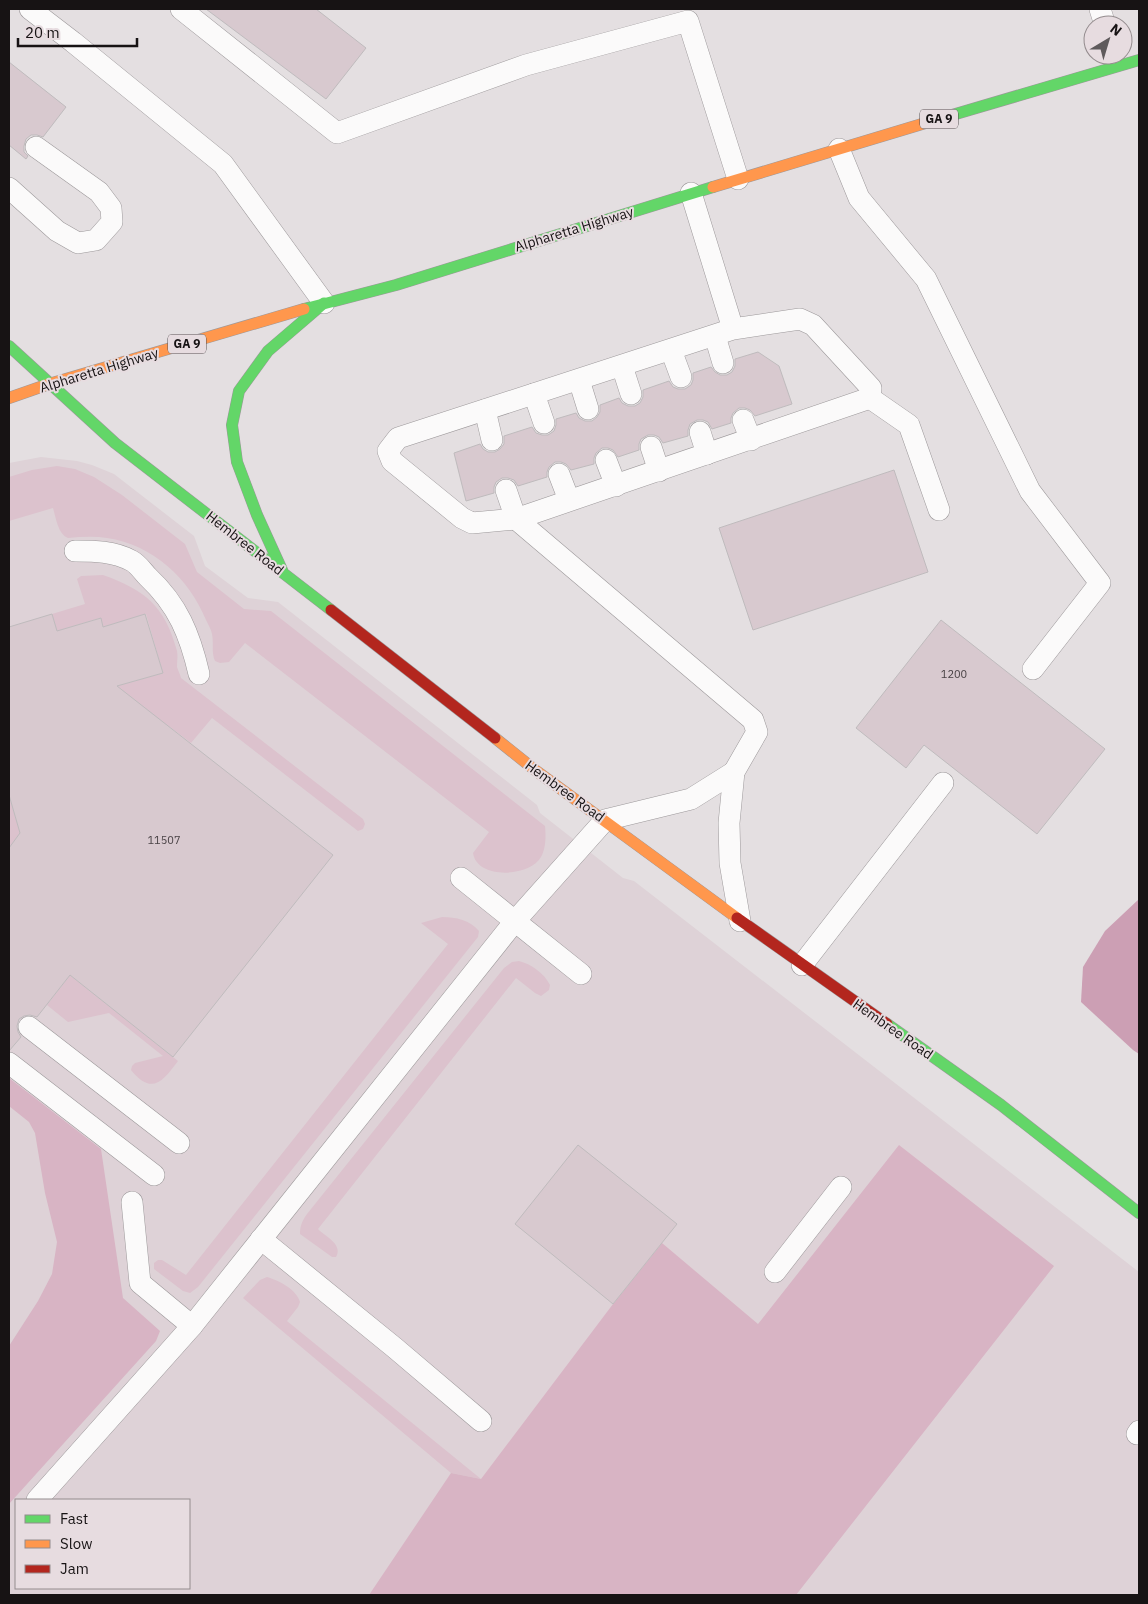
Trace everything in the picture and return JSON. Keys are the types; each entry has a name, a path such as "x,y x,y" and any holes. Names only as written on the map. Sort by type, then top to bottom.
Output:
{"main road":[{"name":"Alpharetta Highway","path":"9,398 49,384 396,285 839,149 1104,65"},
{"path":"284,573 257,515 237,462 232,425 239,391 268,351 324,304"},
{"name":"Hembree Road","path":"9,346 114,442 535,770 740,921 1001,1105 1139,1213"}],"lane":[{"path":"30,9 223,164 324,304"},
{"path":"182,9 337,133 526,65 684,15 738,179"},
{"path":"9,188 57,231 78,243 96,240 112,222 112,208 99,192 36,147"},
{"path":"839,149 859,198 926,279 1030,491 1100,584 1034,669"},
{"path":"691,193 724,332 723,363"},
{"path":"800,319 813,325 871,388 870,398 516,519 472,523 462,518 392,461 388,451 398,438 724,332 800,319"},
{"path":"671,350 681,377"},
{"path":"622,366 631,394"},
{"path":"579,380 588,408"},
{"path":"534,394 544,423"},
{"path":"870,398 909,425 939,510"},
{"path":"485,410 492,440"},
{"path":"743,420 751,440"},
{"path":"700,432 707,454"},
{"path":"651,447 659,471"},
{"path":"606,460 616,486"},
{"path":"559,474 569,500"},
{"path":"506,490 516,519 753,720 757,732 734,772 729,823 730,863 740,921"},
{"path":"75,551 101,551 132,561 162,589 180,615 193,648 199,674"},
{"path":"38,1499 192,1326 516,921 605,820 691,799 734,772"},
{"path":"802,965 943,783"},
{"path":"461,878 581,974"},
{"path":"29,1027 180,1143"},
{"path":"9,1063 154,1175"},
{"path":"775,1272 841,1187"},
{"path":"132,1202 140,1283 192,1326"},
{"path":"261,1239 395,1348 480,1421"}],"shaded area":[{"path":"41,457 77,461 114,474 194,536 205,566 248,598 278,602 537,805 540,813 623,878 634,881 1139,1272 1139,1595 9,1595 9,463"},
{"path":"57,466 75,469 94,477 122,495 185,544 197,572 244,609 271,611 545,826 544,850 541,857 535,864 516,872 504,873 484,868 477,862 473,853 489,832 245,643 229,662 220,663 215,661 212,632 199,605 179,577 154,556 124,542 107,538 68,538 62,533 56,521 53,508 9,521 9,477 32,470"},
{"path":"103,575 142,594 159,611 172,635 177,651 177,667 181,678 363,819 365,824 363,829 358,831 212,718 191,743 170,727 147,757 117,686 163,673 146,614 103,627 100,618 57,631 52,614 85,604 77,579 81,576"},
{"path":"9,795 20,833 9,848"},
{"path":"1139,899 1139,1054 1081,1002 1083,967 1105,931"},
{"path":"442,917 467,922 479,931 478,937 198,1287 190,1293 183,1291 154,1269 154,1263 162,1260 186,1275 448,944 421,923"},
{"path":"519,961 528,964 541,973 550,985 549,990 541,996 516,978 318,1229 336,1245 338,1252 336,1257 332,1257 300,1234 305,1217 504,968 512,962"},
{"path":"70,975 178,1061 162,1079 157,1083 151,1084 138,1078 131,1070 135,1063 163,1056 109,1013 68,1022 47,1005"},
{"path":"9,1078 101,1149 123,1298 160,1331 156,1341 9,1504 9,1346 38,1301 52,1274 57,1242 45,1193 35,1133 29,1122 9,1106"},
{"path":"899,1145 1054,1266 796,1595 369,1595 451,1473 481,1479 613,1304 662,1243 758,1324"},
{"path":"267,1277 287,1286 298,1297 300,1302 298,1307 287,1321 481,1479 451,1473 243,1298 260,1280"}],"building":[{"path":"206,9 316,9 366,48 326,99"},
{"path":"9,62 66,107 43,137 31,135 26,139 24,152 28,156 26,159 9,145"},
{"path":"758,352 779,366 792,404 755,416 750,410 739,408 733,413 731,423 712,429 708,422 697,420 690,424 688,436 663,443 659,437 648,435 641,439 639,450 618,457 613,450 602,448 596,453 594,464 571,470 566,464 555,462 549,467 547,477 518,486 514,480 502,478 496,482 494,493 466,501 454,453 480,444 488,452 495,452 504,444 504,436 532,427 536,433 548,435 554,431 556,419 576,413 579,418 585,421 592,421 600,412 600,405 619,398 622,403 628,406 635,406 640,403 643,397 643,390 669,381 673,387 685,389 691,385 693,373 711,367 720,375 727,375 732,372 735,366 735,359"},
{"path":"894,470 928,572 753,630 719,528"},
{"path":"52,614 57,631 101,618 103,627 145,614 163,673 117,686 333,855 173,1057 70,975 37,1017 30,1015 19,1019 17,1026 21,1037 9,1051 9,848 20,833 9,795 9,627"},
{"path":"941,620 1105,749 1037,834 924,745 906,768 856,728"},
{"path":"578,1145 677,1224 613,1304 515,1224"}],"traffic: fast":[{"path":"942,118 1139,60"},
{"path":"304,309 396,285 713,187"},
{"path":"282,570 257,515 237,462 232,425 239,391 268,351 324,303"},
{"path":"9,346 115,443 331,610"},
{"path":"887,1024 1001,1105 1139,1213"}],"traffic: slow":[{"path":"713,187 942,118"},
{"path":"9,398 49,384 304,309"},
{"path":"495,738 535,770 737,918"}],"traffic: jam":[{"path":"331,610 495,738"},
{"path":"737,918 887,1024"}]}
